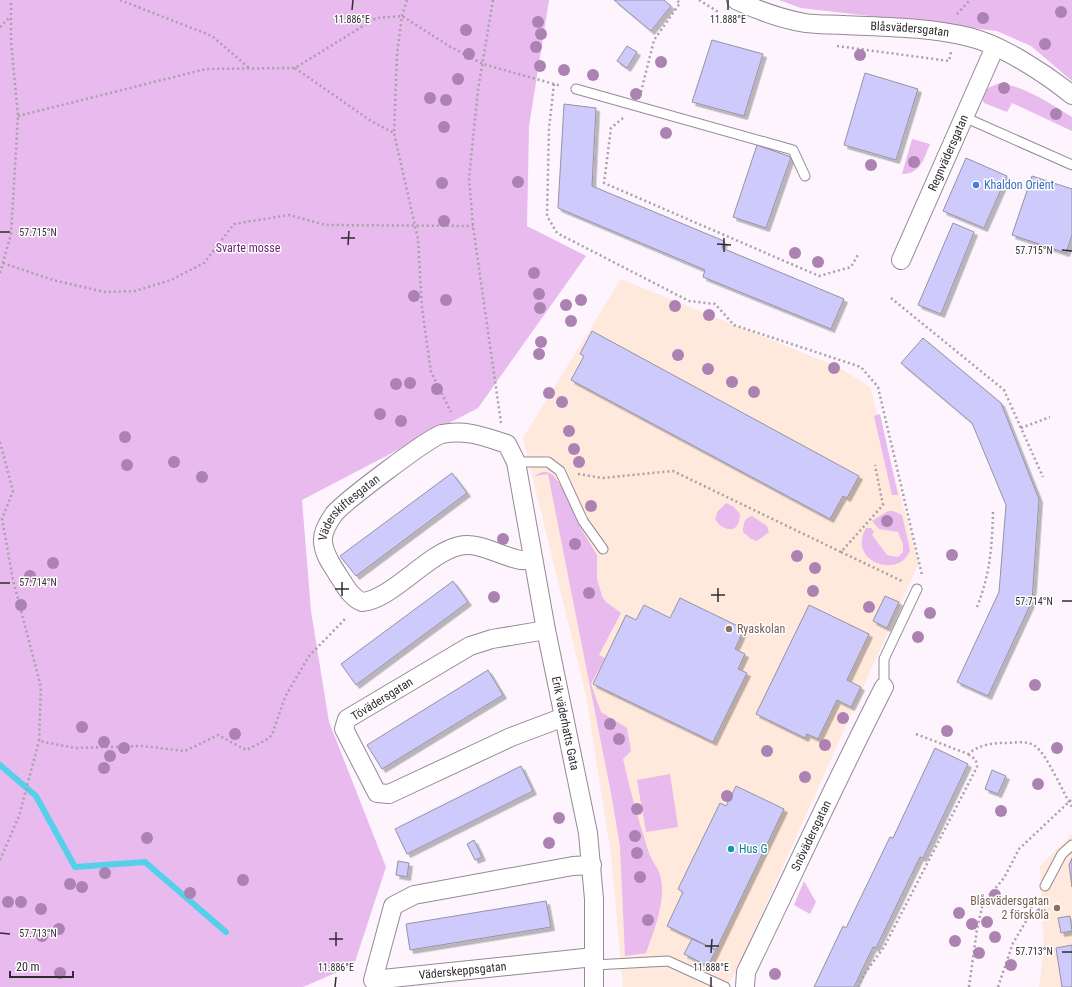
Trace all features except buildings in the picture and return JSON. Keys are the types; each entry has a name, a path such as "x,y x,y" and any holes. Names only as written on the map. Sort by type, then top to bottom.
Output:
{"street":[{"name":"Blåsvädersgatan","path":"736,0 773,14 806,23 895,28 952,33 971,37 995,47 1049,78 1072,95"},
{"name":"Regnvädersgatan","path":"901,260 995,47"},
{"name":"Väderskiftesgatan","path":"362,602 352,596 327,558 323,542 326,527 334,515 346,503 422,446 440,435 460,432 476,434 507,444"},
{"name":"Erik väderhatts Gata","path":"507,444 516,462 532,558 588,833 592,865 594,987"},
{"path":"362,602 376,598 443,554 459,546 469,546 494,551 521,561 532,558"},
{"name":"Tövädersgatan","path":"546,630 492,639 470,646 347,719 344,729 377,793 389,794 511,737 564,717"},
{"name":"Snövädersgatan","path":"745,987 746,972 806,849 830,795 884,687"},
{"name":"Väderskeppsgatan","path":"592,865 574,866 414,895 393,906 373,980 594,961"}],"lane":[{"path":"576,89 793,150 805,176"},
{"path":"964,117 1072,165"},
{"path":"516,462 548,462 560,471 583,521 603,549"},
{"path":"884,687 884,659 918,588"},
{"path":"1045,886 1062,854 1072,845"},
{"path":"594,961 668,961 725,987"}],"path":[{"path":"0,273 11,234 18,116 11,42 11,0"},
{"path":"120,0 212,36 250,68"},
{"path":"407,0 402,16 397,54 394,132 418,239 422,308 431,372 460,432"},
{"path":"493,0 478,90 468,178 473,226 502,429 507,444"},
{"path":"676,0 680,3 654,40 638,106 611,128 604,183 819,276 851,268 859,253"},
{"path":"18,116 182,73 206,69 294,68 376,18 402,16 449,46 483,64 576,89"},
{"path":"0,27 11,17"},
{"path":"294,68 371,121 394,132"},
{"path":"554,84 549,128 547,216 557,232 689,301 715,304 734,325 861,367 878,387 922,578 918,588 673,471 603,478 560,471"},
{"path":"3,263 53,280 105,292 135,292 171,280 204,263 234,224 289,214 326,225 416,227 473,226"},
{"path":"891,298 1004,390 1043,477"},
{"path":"1021,428 1050,417"},
{"path":"0,442 13,491 2,519 13,580 41,687 39,740 18,816 0,860"},
{"path":"841,552 882,505 875,465"},
{"path":"977,608 986,584 989,566 993,512"},
{"path":"39,740 75,748 142,746 185,751 218,735 246,750 266,740 272,735 285,697 309,656 362,602"},
{"path":"858,987 865,973 884,947 977,767 976,760 968,754 916,734"},
{"path":"968,754 977,747 996,743 1026,743 1035,746 1043,755 1072,807"},
{"path":"969,987 977,929 983,903 1004,878 1019,849 1072,798"},
{"path":"998,987 1013,943 1028,918 1036,893 1045,886"}],"shaded area":[{"name":"Ryaskolan","path":"621,279 838,367 870,387 919,563 736,971 727,987 623,987 611,854 586,696 523,438"},
{"name":"Blåsvädersgatan 2 förskola","path":"1072,834 1072,987 1039,987 1044,950 1040,866"}],"green space":[{"name":"Svarte mosse","path":"0,0 549,0 529,126 527,226 586,256 478,408 302,500 311,611 329,722 386,867 354,965 303,987 0,987"},
{"path":"779,0 1072,0 1072,81 1031,46 997,31 801,8"},
{"path":"1000,83 1029,92 1072,117 1072,131 1012,103 1007,112 984,103 984,92 989,87"},
{"path":"912,139 930,144 924,160 918,168 914,171 902,174"},
{"path":"880,414 898,495 892,495 874,416"},
{"path":"542,472 547,472 553,475 564,490 580,527 597,555 597,579 602,596 606,602 621,613 599,655 605,658 591,684 601,712 627,728 631,751 623,759 649,853 660,875 662,885 661,905 646,953 625,956 620,846 611,793 548,474 534,476"},
{"path":"726,503 734,507 740,514 737,525 731,529 723,527 715,519 718,511"},
{"path":"888,511 893,511 902,515 910,550 905,559 897,564 887,565 877,563 869,558 863,550 862,540 866,528 871,528 874,532 872,535 887,555 898,557 903,552 903,544 898,532 879,529 872,521"},
{"path":"752,516 767,526 769,532 757,541 751,539 743,532 744,522 747,518"},
{"path":"670,774 678,827 646,832 637,780"},
{"path":"804,881 816,902 810,914 794,905"}],"waterway":[{"path":"0,765 36,796 75,867 145,862 226,932"}],"place":[{"name":"Khaldon Orient","path":"976,185"},
{"name":"Ryaskolan","path":"729,629"},
{"name":"Hus G","path":"731,849"},
{"name":"Blåsvädersgatan 2 förskola","path":"1057,908"}]}
